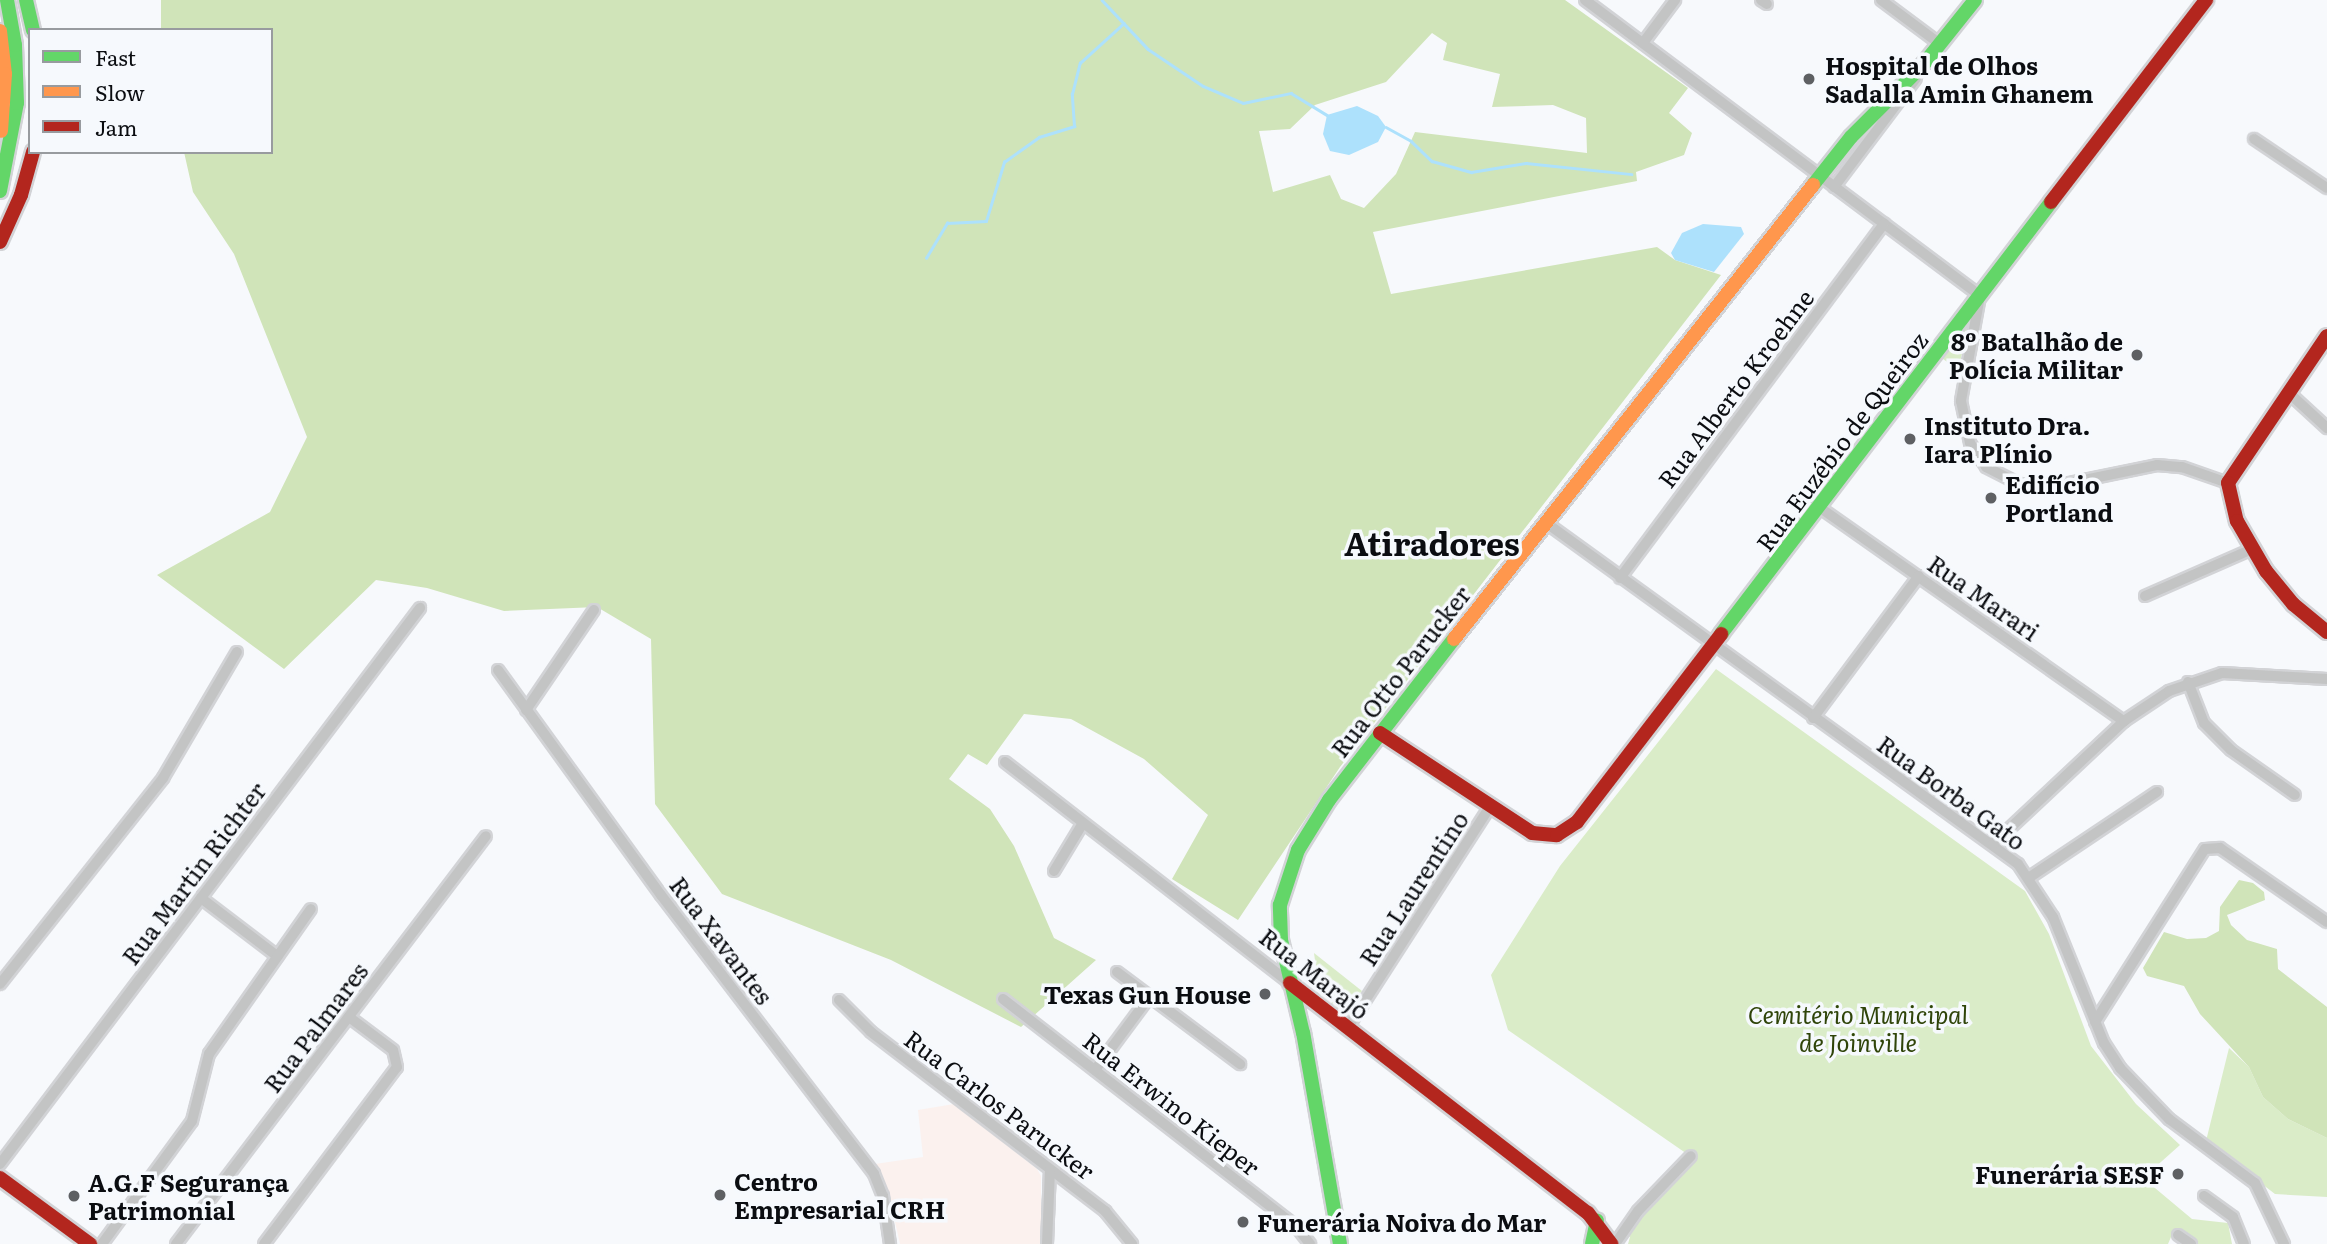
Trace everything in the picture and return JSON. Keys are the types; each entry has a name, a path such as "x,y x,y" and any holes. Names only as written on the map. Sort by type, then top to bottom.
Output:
{"main road":[{"path":"0,191 17,103 15,45 7,0"},
{"path":"26,0 33,28"},
{"name":"Rua Otto Parucker","path":"1340,1244 1303,1032 1290,983 1279,922 1287,877 1318,816 1545,522 1820,176 1874,110 1923,65 1975,0"},
{"name":"Rua Euzébio de Queiroz","path":"1490,807 1532,833 1557,835 1586,813 2206,0"},
{"path":"0,30 5,97 0,139"},
{"path":"0,242 21,195 32,154"},
{"path":"2327,336 2228,483 2231,504 2252,549 2294,604 2327,632"},
{"path":"1380,733 1490,807"},
{"name":"Rua Marajó","path":"1290,983 1597,1221 1613,1244"},
{"path":"1303,1032 1310,1016 1329,1013"},
{"path":"0,1178 90,1244"},
{"path":"1592,1244 1597,1221"}],"street":[{"path":"1586,0 1980,296 1961,401 1970,443 1986,467 2019,484 2045,488 2157,465 2182,467 2228,483"},
{"path":"1643,43 1675,0"},
{"path":"1881,0 1940,44"},
{"path":"1834,187 1906,95 1923,65"},
{"path":"2254,139 2327,188"},
{"name":"Rua Alberto Kroehne","path":"1620,578 1884,224"},
{"path":"2289,393 2327,428"},
{"name":"Rua Marari","path":"1819,507 2124,721"},
{"name":"Rua Borba Gato","path":"1545,522 1813,718 1993,844 2030,877 2060,933 2095,1022 2112,1057 2144,1096 2255,1183 2284,1244"},
{"path":"2145,596 2252,549"},
{"path":"1813,718 1919,576"},
{"name":"Rua Martin Richter","path":"0,1164 420,608"},
{"path":"526,710 594,610"},
{"path":"0,984 163,778 237,652"},
{"name":"Rua Xavantes","path":"498,670 874,1174 883,1196 890,1244"},
{"path":"1993,844 2124,721 2188,682 2243,671 2326,679"},
{"path":"2188,682 2195,711 2213,733 2295,795"},
{"name":"Rua Marajó","path":"1005,762 1290,983"},
{"path":"2030,877 2157,792"},
{"name":"Rua Laurentino","path":"1348,1027 1490,807"},
{"path":"1055,871 1083,823"},
{"name":"Rua Palmares","path":"176,1244 486,836"},
{"path":"2095,1022 2205,849 2220,848 2327,922"},
{"path":"201,898 277,956"},
{"path":"102,1244 192,1121 209,1054 311,909"},
{"path":"1117,972 1240,1064"},
{"path":"1095,1070 1150,996"},
{"name":"Rua Erwino Kieper","path":"1003,999 1296,1226 1310,1244"},
{"name":"Rua Carlos Parucker","path":"839,1000 871,1032 1114,1220 1132,1244"},
{"path":"264,1244 393,1076 397,1058 384,1042 349,1017"},
{"path":"1613,1244 1638,1211 1690,1156"},
{"path":"1048,1244 1050,1170"},
{"path":"2204,1196 2232,1217 2244,1244"},
{"path":"2178,1235 2191,1244"}],"shaded area":[{"path":"954,1104 1037,1169 1041,1176 1041,1244 900,1244 888,1191 875,1164 923,1157 918,1110"}],"green space":[{"path":"161,0 1565,0 1688,88 1669,113 1692,133 1684,155 1636,172 1637,181 1373,232 1391,294 1657,247 1675,260 1721,275 1340,767 1238,920 1172,879 1208,815 1144,759 1071,719 1024,714 987,765 968,754 949,779 990,809 1014,846 1054,938 1096,960 1021,1027 891,960 722,894 655,804 651,639 597,607 504,611 427,588 376,580 284,669 157,575 270,512 307,437 234,254 193,192 184,154 273,154 273,28 161,28","holes":["1432,33 1447,43 1443,60 1500,74 1492,107 1553,105 1586,118 1587,153 1415,132 1396,174 1364,208 1341,199 1330,175 1273,192 1259,131 1290,129 1315,105 1386,82"]},
{"path":"1972,313 1958,370 1939,356"},
{"name":"Cemitério Municipal de Joinville","path":"1716,669 2025,891 2049,934 2091,1046 2136,1104 2180,1145 2143,1178 2192,1219 2228,1223 2232,1244 2198,1244 2182,1233 2171,1237 2168,1244 1628,1244 1630,1237 1624,1232 1690,1156 1508,1030 1491,975 1560,866"},
{"path":"2239,880 2253,883 2264,892 2265,900 2227,915 2231,925 2247,940 2277,949 2278,969 2327,1007 2327,1138 2288,1119 2263,1097 2249,1067 2200,1014 2184,986 2147,976 2143,968 2164,932 2187,939 2206,938 2219,931 2220,907"},
{"path":"1314,953 1362,991 1344,1015 1320,996"},
{"path":"2229,1048 2249,1067 2263,1097 2288,1119 2327,1138 2327,1197 2275,1194 2206,1141"}],"water":[{"path":"1357,106 1378,116 1386,127 1378,142 1349,155 1330,151 1323,134 1327,115"},
{"path":"1703,224 1741,227 1744,234 1714,272 1675,260 1671,253 1682,233"}],"waterway":[{"path":"1102,0 1148,49 1203,86 1243,103 1291,93 1327,115"},
{"path":"926,258 947,223 986,221 1004,162 1039,137 1074,126 1072,94 1080,63 1124,23"},
{"path":"1386,127 1411,141 1432,161 1471,172 1526,163 1631,174"}],"traffic: fast":[{"path":"0,191 17,103 15,45 7,0"},
{"path":"26,0 33,28"},
{"path":"1813,185 1851,137 1923,65 1975,0"},
{"path":"1721,634 2051,202"},
{"path":"1340,1244 1303,1033 1281,940 1280,905 1298,850 1329,800 1454,639"},
{"path":"1592,1244 1597,1221"}],"traffic: slow":[{"path":"0,31 5,74 1,131"},
{"path":"1454,639 1813,185"}],"traffic: jam":[{"path":"2051,202 2206,0"},
{"path":"0,242 21,195 32,154"},
{"path":"2327,336 2228,483 2237,521 2266,571 2293,604 2327,632"},
{"path":"1380,733 1532,833 1557,835 1577,822 1721,634"},
{"path":"1290,983 1588,1213 1611,1244"},
{"path":"0,1178 90,1244"}],"place":[{"name":"Hospital de Olhos Sadalla Amin Ghanem","path":"1809,79"},
{"name":"8º Batalhão de Polícia Militar","path":"2137,355"},
{"name":"Instituto Dra. Iara Plínio","path":"1910,439"},
{"name":"Edifício Portland","path":"1991,498"},
{"name":"Texas Gun House","path":"1265,994"},
{"name":"Funerária SESF","path":"2178,1174"},
{"name":"Centro Empresarial CRH","path":"720,1195"},
{"name":"A.G.F Segurança Patrimonial","path":"74,1196"},
{"name":"Funerária Noiva do Mar","path":"1243,1222"}],"district":[{"name":"Atiradores","path":"1432,542"}]}
